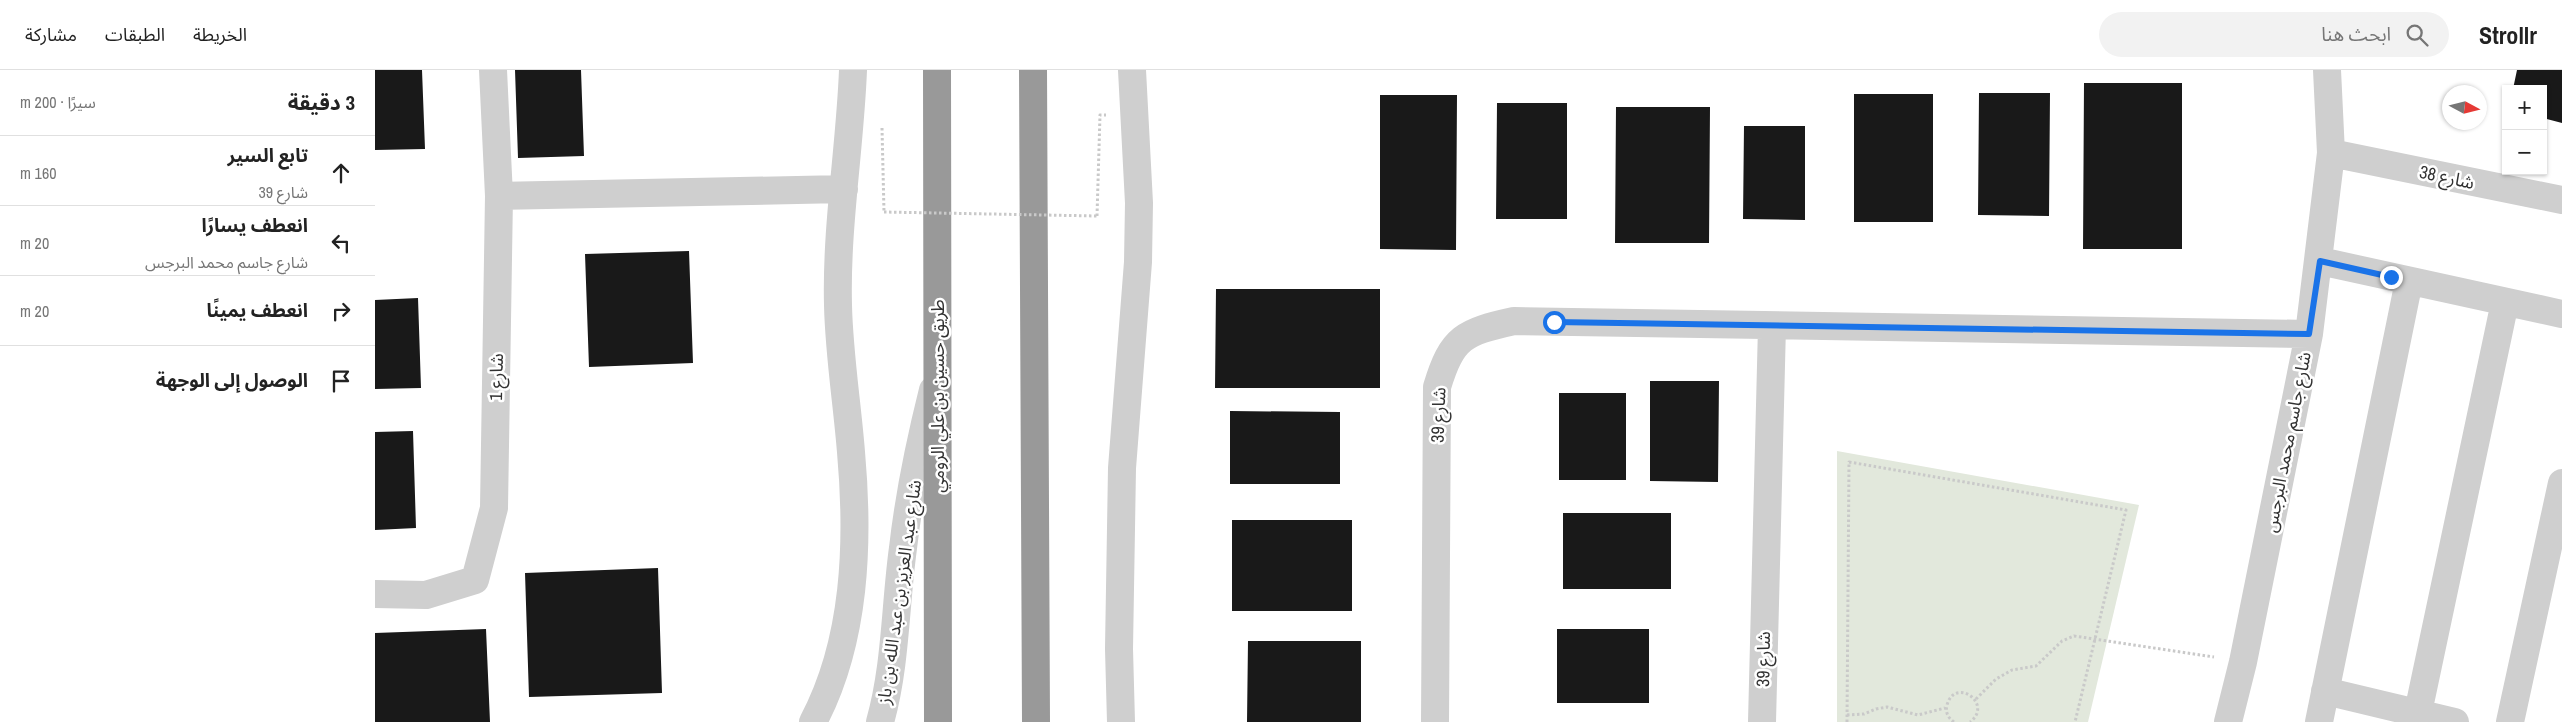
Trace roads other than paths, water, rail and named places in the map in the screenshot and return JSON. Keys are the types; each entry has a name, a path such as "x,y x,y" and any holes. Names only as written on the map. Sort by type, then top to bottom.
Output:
{"highway":[{"name":"طريق حسين بن علي الرومي","path":"937,70 938,722"},
{"path":"1033,70 1036,722"}],"street":[{"name":"شارع 1","path":"375,594 426,594 475,580 494,508 499,196 493,70"},
{"path":"813,722 834,673 843,636 854,561 855,506 851,451 839,350 838,302 853,70"},
{"path":"1121,722 1119,640 1122,468 1136,282 1139,203 1132,70"},
{"name":"شارع جاسم محمد البرجس","path":"2228,722 2243,662 2309,334 2320,261 2331,153 2327,70"},
{"name":"شارع 38","path":"2331,153 2562,200"},
{"path":"499,196 844,189"},
{"path":"2320,261 2562,314"},
{"path":"2319,722 2409,280"},
{"path":"2417,718 2505,302"},
{"name":"شارع 39","path":"1435,722 1437,387 1446,358 1460,340 1484,328 1515,322 2309,334"},
{"name":"شارع 39","path":"1762,722 1772,326"},
{"name":"شارع عبد العزيز بن عبد الله بن باز","path":"880,722 888,696 903,548 911,490 937,374"},
{"path":"2510,722 2562,483"},
{"path":"2325,691 2417,718 2455,722"}]}
